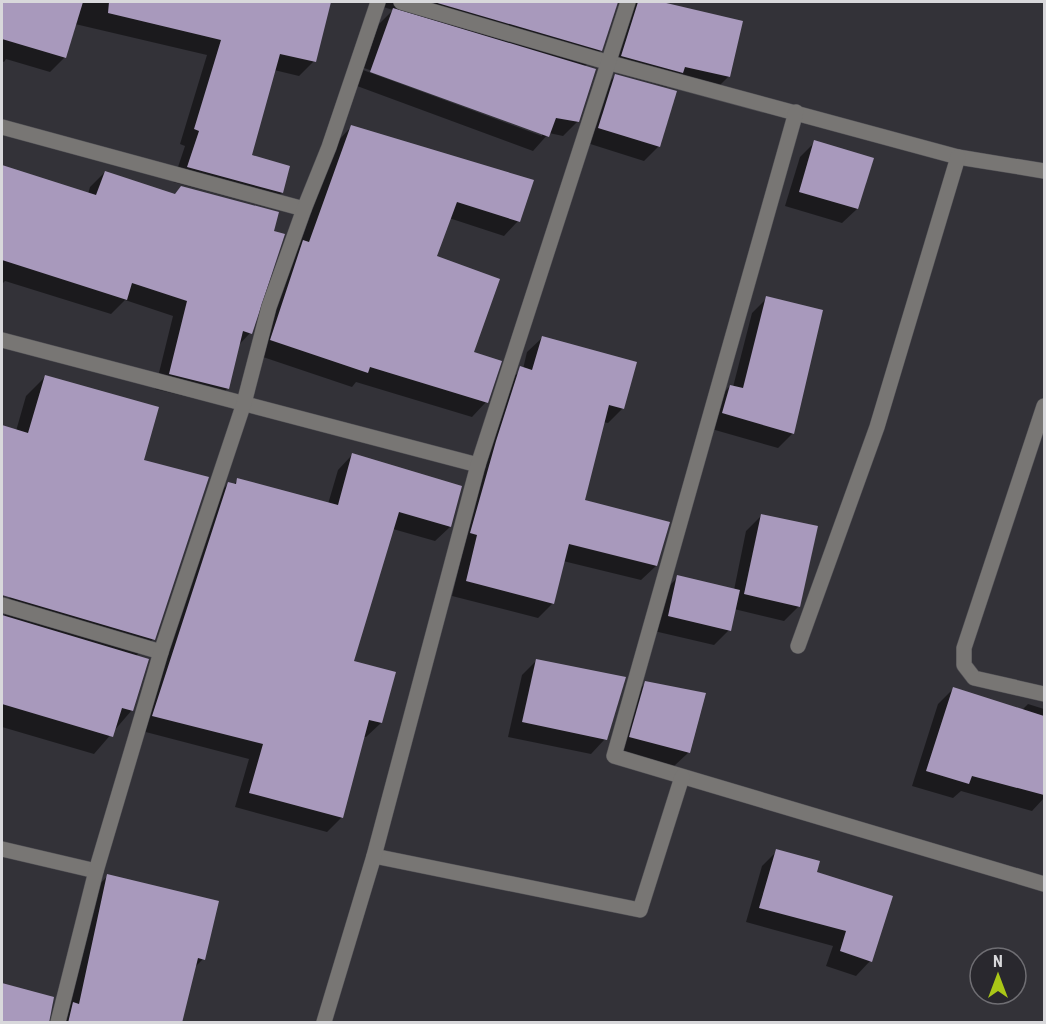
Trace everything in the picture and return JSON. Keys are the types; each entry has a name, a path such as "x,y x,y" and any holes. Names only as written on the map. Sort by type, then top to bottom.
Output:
{"street":[{"path":"58,1023 96,872 161,652 244,403 269,307 329,147 378,2"},
{"path":"401,2 610,63 958,157 1044,171"},
{"path":"324,1023 374,856 478,465 628,2"},
{"path":"796,112 614,756 1044,884"},
{"path":"2,127 304,209"},
{"path":"798,646 877,427 958,157"},
{"path":"2,340 478,465"},
{"path":"1044,406 964,648 964,665 974,678 1044,694"},
{"path":"2,605 161,652"},
{"path":"374,856 640,910 682,777"},
{"path":"2,849 96,872"}],"building":[{"path":"2,2 83,2 66,58 2,39"},
{"path":"109,2 331,2 316,62 280,54 252,155 290,166 283,193 187,167 199,131 194,129 221,40 108,13"},
{"path":"434,2 618,2 602,51"},
{"path":"638,2 662,2 743,21 730,77 685,67 683,73 621,56"},
{"path":"393,8 596,69 579,122 556,118 549,137 370,72"},
{"path":"615,74 677,91 660,147 598,128"},
{"path":"351,125 534,180 520,222 457,202 437,256 500,279 474,352 502,361 488,403 370,367 368,373 270,340 303,240 309,242"},
{"path":"814,140 874,158 858,209 799,192"},
{"path":"2,165 96,195 105,171 175,194 181,186 279,212 274,231 285,234 252,334 243,331 229,389 169,374 187,301 132,283 127,300 2,260"},
{"path":"766,296 823,310 794,434 722,413 730,385 743,388"},
{"path":"542,336 637,362 624,409 609,405 585,500 670,522 657,566 569,544 554,604 466,581 477,535 470,533 496,441 520,366 532,370"},
{"path":"45,375 159,407 144,460 209,477 155,640 2,595 2,425 28,433"},
{"path":"352,453 462,486 451,527 399,512 354,661 396,672 382,723 369,720 343,818 249,793 263,744 152,716 228,482 236,484 237,478 338,505"},
{"path":"761,514 818,526 800,607 744,594"},
{"path":"677,575 740,590 731,631 668,616"},
{"path":"2,615 149,659 133,711 122,708 113,737 2,704"},
{"path":"536,659 626,677 607,740 522,722"},
{"path":"645,681 706,693 690,753 629,737"},
{"path":"953,687 1044,716 1044,795 972,776 969,784 926,771"},
{"path":"776,849 820,861 817,872 893,896 872,962 840,951 846,931 759,908"},
{"path":"107,874 219,901 205,960 198,958 182,1023 68,1023 73,1002 79,1004"},
{"path":"2,983 54,997 49,1023 2,1023"}]}
